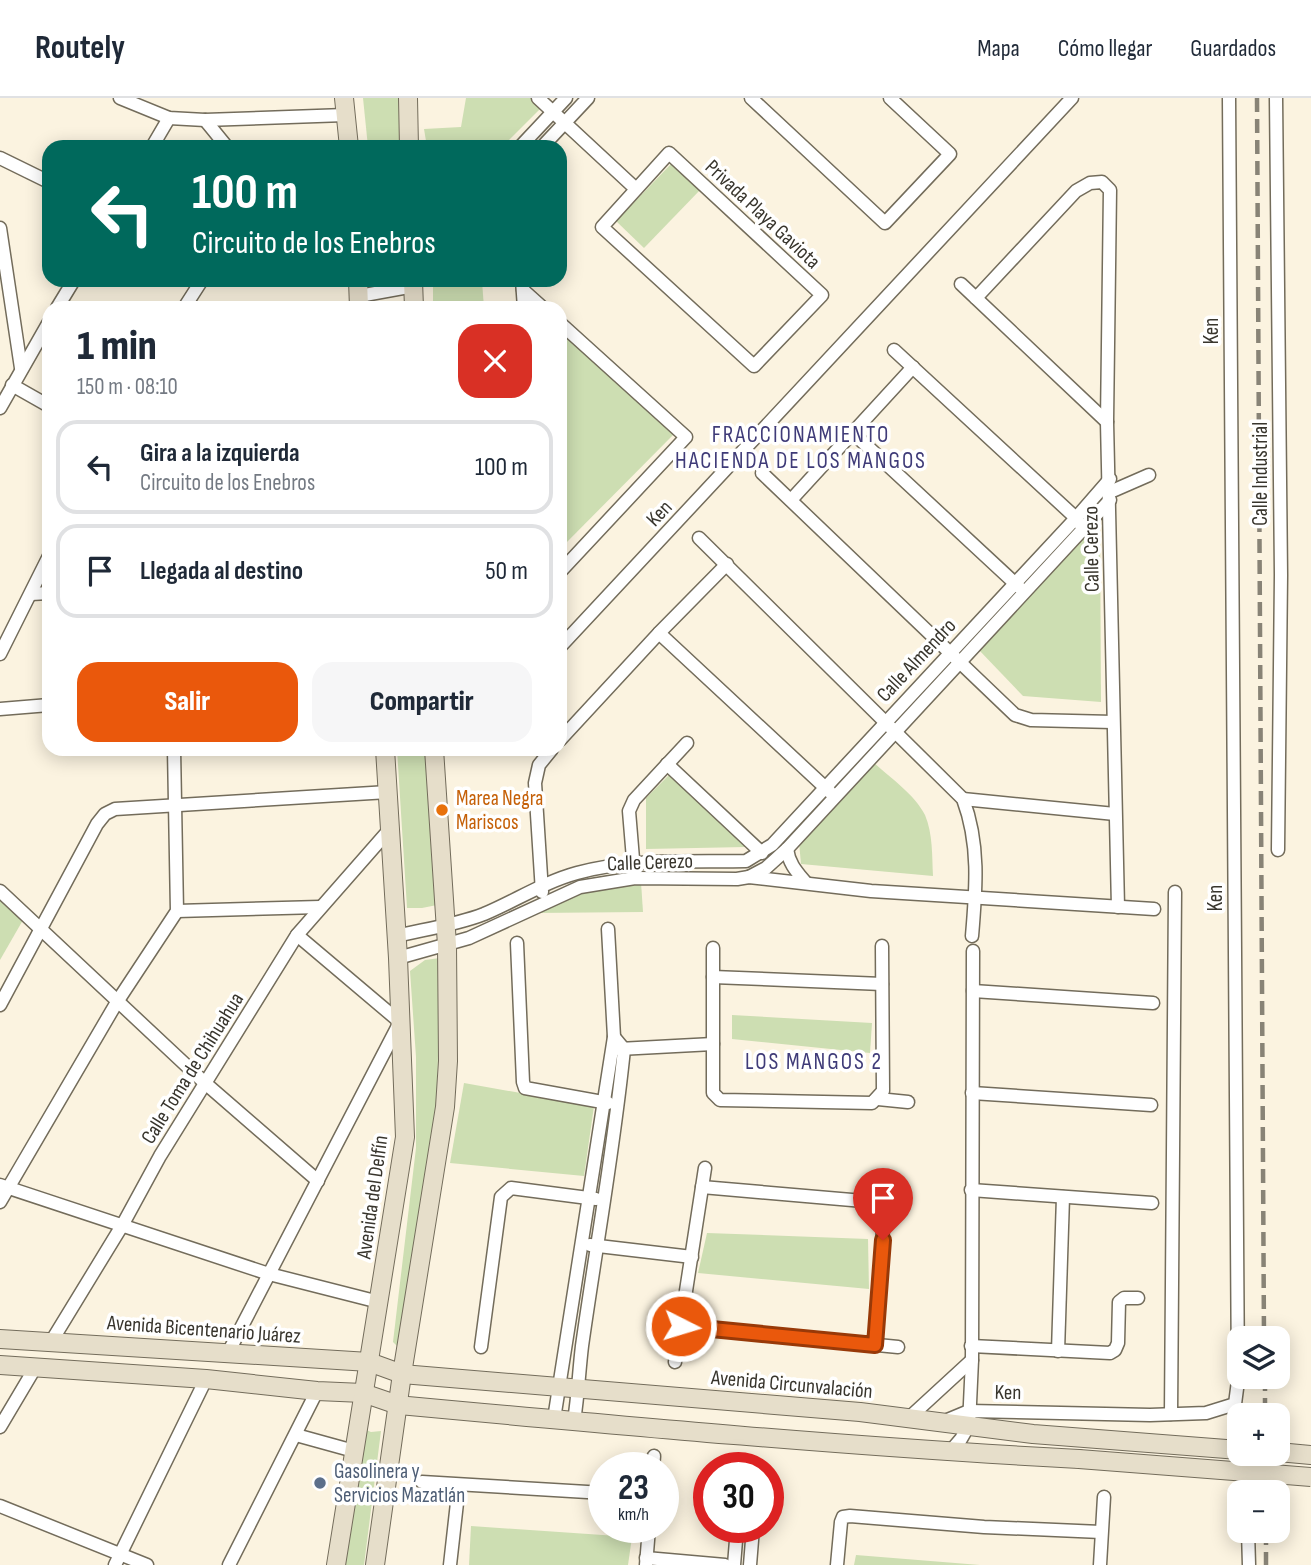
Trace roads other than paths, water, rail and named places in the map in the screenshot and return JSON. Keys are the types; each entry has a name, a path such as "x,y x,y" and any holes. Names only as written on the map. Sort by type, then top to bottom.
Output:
{"street":[{"path":"120,98 142,103 169,118 205,120 345,107 348,140"},
{"path":"408,98 409,140"},
{"path":"538,98 636,190"},
{"path":"527,140 566,98"},
{"path":"548,140 588,98"},
{"path":"751,98 885,223 950,154 890,98"},
{"name":"Ken","path":"567,639 1072,98"},
{"name":"Ken","path":"1229,98 1238,1368 1235,1403"},
{"name":"Calle Industrial","path":"1276,98 1281,575 1278,850"},
{"path":"156,140 169,118"},
{"path":"205,120 221,140"},
{"name":"Privada Playa Gaviota","path":"669,153 822,295 754,366 602,227 636,190 669,153"},
{"path":"0,159 42,179"},
{"name":"Calle Cerezo","path":"976,298 1076,191 1090,183 1102,182 1110,190 1107,422 1118,907"},
{"path":"0,228 21,368"},
{"path":"961,284 1107,422"},
{"path":"359,295 394,287"},
{"path":"524,287 537,301"},
{"path":"567,329 686,437 567,564"},
{"path":"1,404 42,334"},
{"path":"894,350 1076,518 1083,531"},
{"path":"791,499 913,367"},
{"path":"12,385 42,402"},
{"path":"853,433 1014,584 1026,592"},
{"path":"762,473 948,654 1016,715 1031,720 1113,722"},
{"name":"Calle Almendro","path":"746,860 772,845 1076,518 1110,490 1149,475"},
{"name":"Calle Almendro","path":"749,877 766,868 787,849 1083,531 1110,490"},
{"path":"699,538 963,799 972,822 976,852 972,936"},
{"path":"567,733 727,565"},
{"path":"0,654 42,571"},
{"path":"31,594 42,593"},
{"path":"659,634 835,797"},
{"path":"0,709 42,706"},
{"path":"635,878 629,811 634,800 687,743"},
{"path":"0,1202 4,1186 117,1002 177,911 174,756"},
{"name":"Avenida del Delfín","path":"336,1565 405,1138 398,958 385,756"},
{"path":"376,1565 402,1374 445,1107 448,1061 447,945 434,756"},
{"path":"543,903 535,783 539,765 546,756"},
{"path":"667,764 762,853"},
{"path":"0,1005 97,824 105,814 115,809 388,792"},
{"path":"963,799 1115,814"},
{"name":"Calle Toma de Chihuahua","path":"51,1342 160,1156 297,935 390,829"},
{"path":"787,849 793,868 806,883"},
{"name":"Calle Cerezo","path":"446,925 485,914 541,886 584,871 633,864 746,860"},
{"name":"Calle Cerezo","path":"447,945 490,930 580,887 635,878 749,877 975,898 1154,909"},
{"path":"0,891 205,1083 318,1181"},
{"path":"1171,1414 1175,892"},
{"path":"177,911 320,907"},
{"path":"396,936 446,925"},
{"path":"554,1419 612,1043 608,929"},
{"path":"228,1353 400,1022 297,935"},
{"path":"517,943 525,1088 619,1105"},
{"path":"398,958 447,945"},
{"path":"712,948 713,1093 719,1100 872,1103 883,1091 882,946"},
{"path":"949,1452 961,1439 969,1418 972,1360 973,951"},
{"path":"713,976 881,984"},
{"path":"973,991 1153,1003"},
{"path":"612,1043 624,1049 713,1044"},
{"path":"574,1421 582,1348 619,1105 624,1049"},
{"path":"972,1093 1151,1105"},
{"path":"878,1099 908,1102"},
{"path":"675,1362 705,1168"},
{"path":"4,1186 269,1274 379,1302"},
{"path":"702,1187 876,1202 882,1206 884,1214 875,1345"},
{"path":"481,1347 501,1197 511,1188 604,1200"},
{"path":"971,1191 1152,1203"},
{"path":"1058,1351 1063,1197"},
{"path":"583,1244 692,1257"},
{"path":"971,1346 1110,1353 1118,1343 1119,1302 1124,1298 1138,1298"},
{"path":"681,1326 898,1347"},
{"name":"Avenida Bicentenario Juárez","path":"0,1339 369,1362 402,1374"},
{"path":"566,1347 582,1348"},
{"path":"910,1417 972,1360"},
{"path":"0,1365 363,1393 398,1405 574,1421 949,1452 1311,1477"},
{"path":"0,1427 35,1368"},
{"name":"Avenida Circunvalación","path":"402,1374 944,1422 969,1418 1078,1438 1227,1449"},
{"path":"118,1560 206,1379"},
{"path":"229,1565 317,1391"},
{"name":"Ken","path":"969,1418 1206,1413 1227,1406"},
{"path":"296,1435 354,1451"},
{"path":"1290,1453 1311,1455"},
{"path":"422,1482 588,1492"},
{"path":"450,1565 459,1485"},
{"path":"1100,1565 1104,1497"},
{"path":"0,1506 118,1560 147,1565"},
{"path":"837,1565 841,1522 843,1517 850,1516 984,1527 1101,1532"},
{"path":"648,1543 646,1562 725,1565"},
{"path":"734,1565 736,1543"},
{"path":"750,1565 752,1543"},
{"path":"1248,1543 1249,1565"}],"railway":[{"path":"1257,98 1264,1326"},
{"path":"1265,1389 1265,1403"},
{"path":"1265,1466 1265,1480"},
{"path":"1266,1543 1266,1565"}],"place":[{"name":"Marea Negra Mariscos","path":"442,810"},
{"name":"Gasolinera y Servicios Mazatlán","path":"320,1483"}],"district":[{"name":"FRACCIONAMIENTO HACIENDA DE LOS MANGOS","path":"801,447"},
{"name":"LOS MANGOS 2","path":"814,1061"}]}
